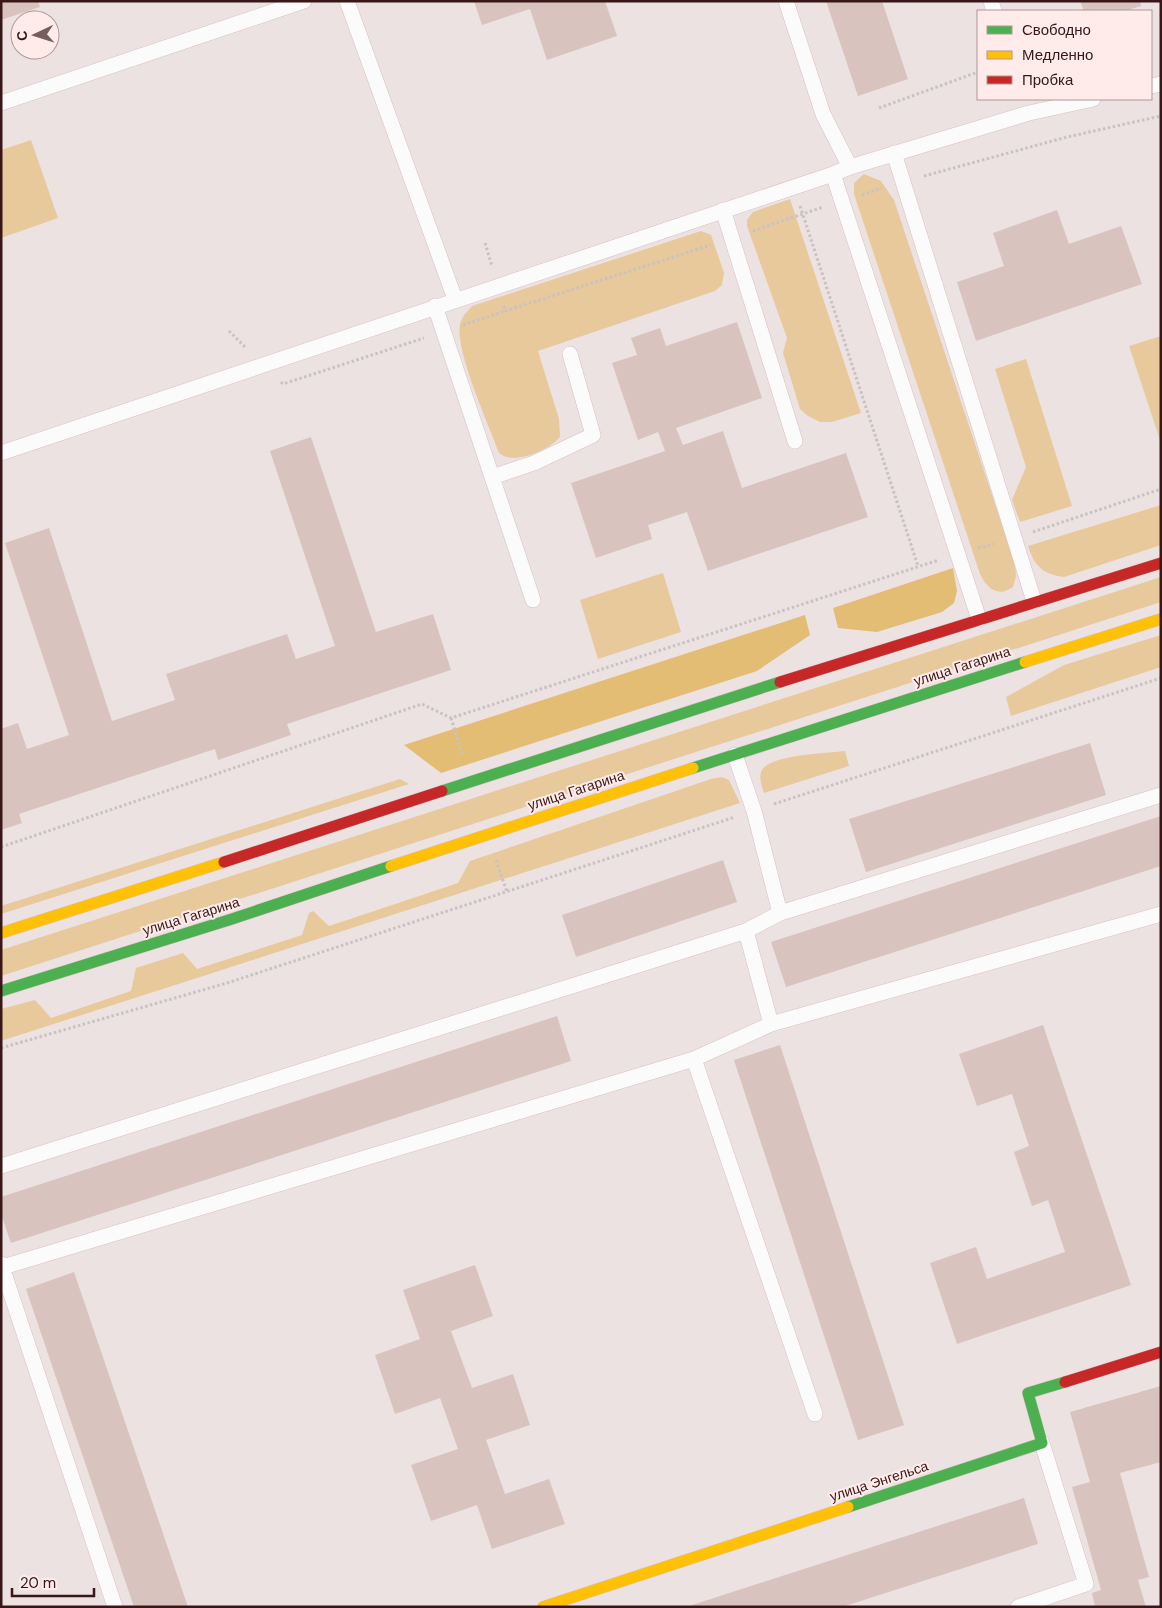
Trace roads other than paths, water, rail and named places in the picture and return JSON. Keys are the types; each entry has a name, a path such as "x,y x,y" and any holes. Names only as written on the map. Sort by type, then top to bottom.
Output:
{"main road":[{"path":"1,933 130,894 471,781 1034,601 1161,563"},
{"name":"улица Гагарина","path":"1,991 232,919 1161,619"},
{"path":"1042,1443 1028,1393 1161,1352"},
{"name":"улица Энгельса","path":"543,1607 1042,1443"}],"lane":[{"path":"1,102 304,1"},
{"path":"347,1 455,299"},
{"path":"786,1 823,114 850,167"},
{"path":"1,453 455,299 833,174 1026,106 1083,100"},
{"path":"894,153 1034,601"},
{"path":"833,174 979,620"},
{"path":"723,210 795,441"},
{"path":"435,306 533,600"},
{"path":"492,477 534,463 594,435 570,354"},
{"path":"735,755 754,811 780,912"},
{"path":"1,1166 746,931 780,912 1161,795"},
{"path":"115,1607 2,1266 694,1059 771,1024 1161,914"},
{"path":"746,931 771,1024"},
{"path":"694,1059 816,1414"},
{"path":"1018,1607 1086,1584 1042,1443"}]}
